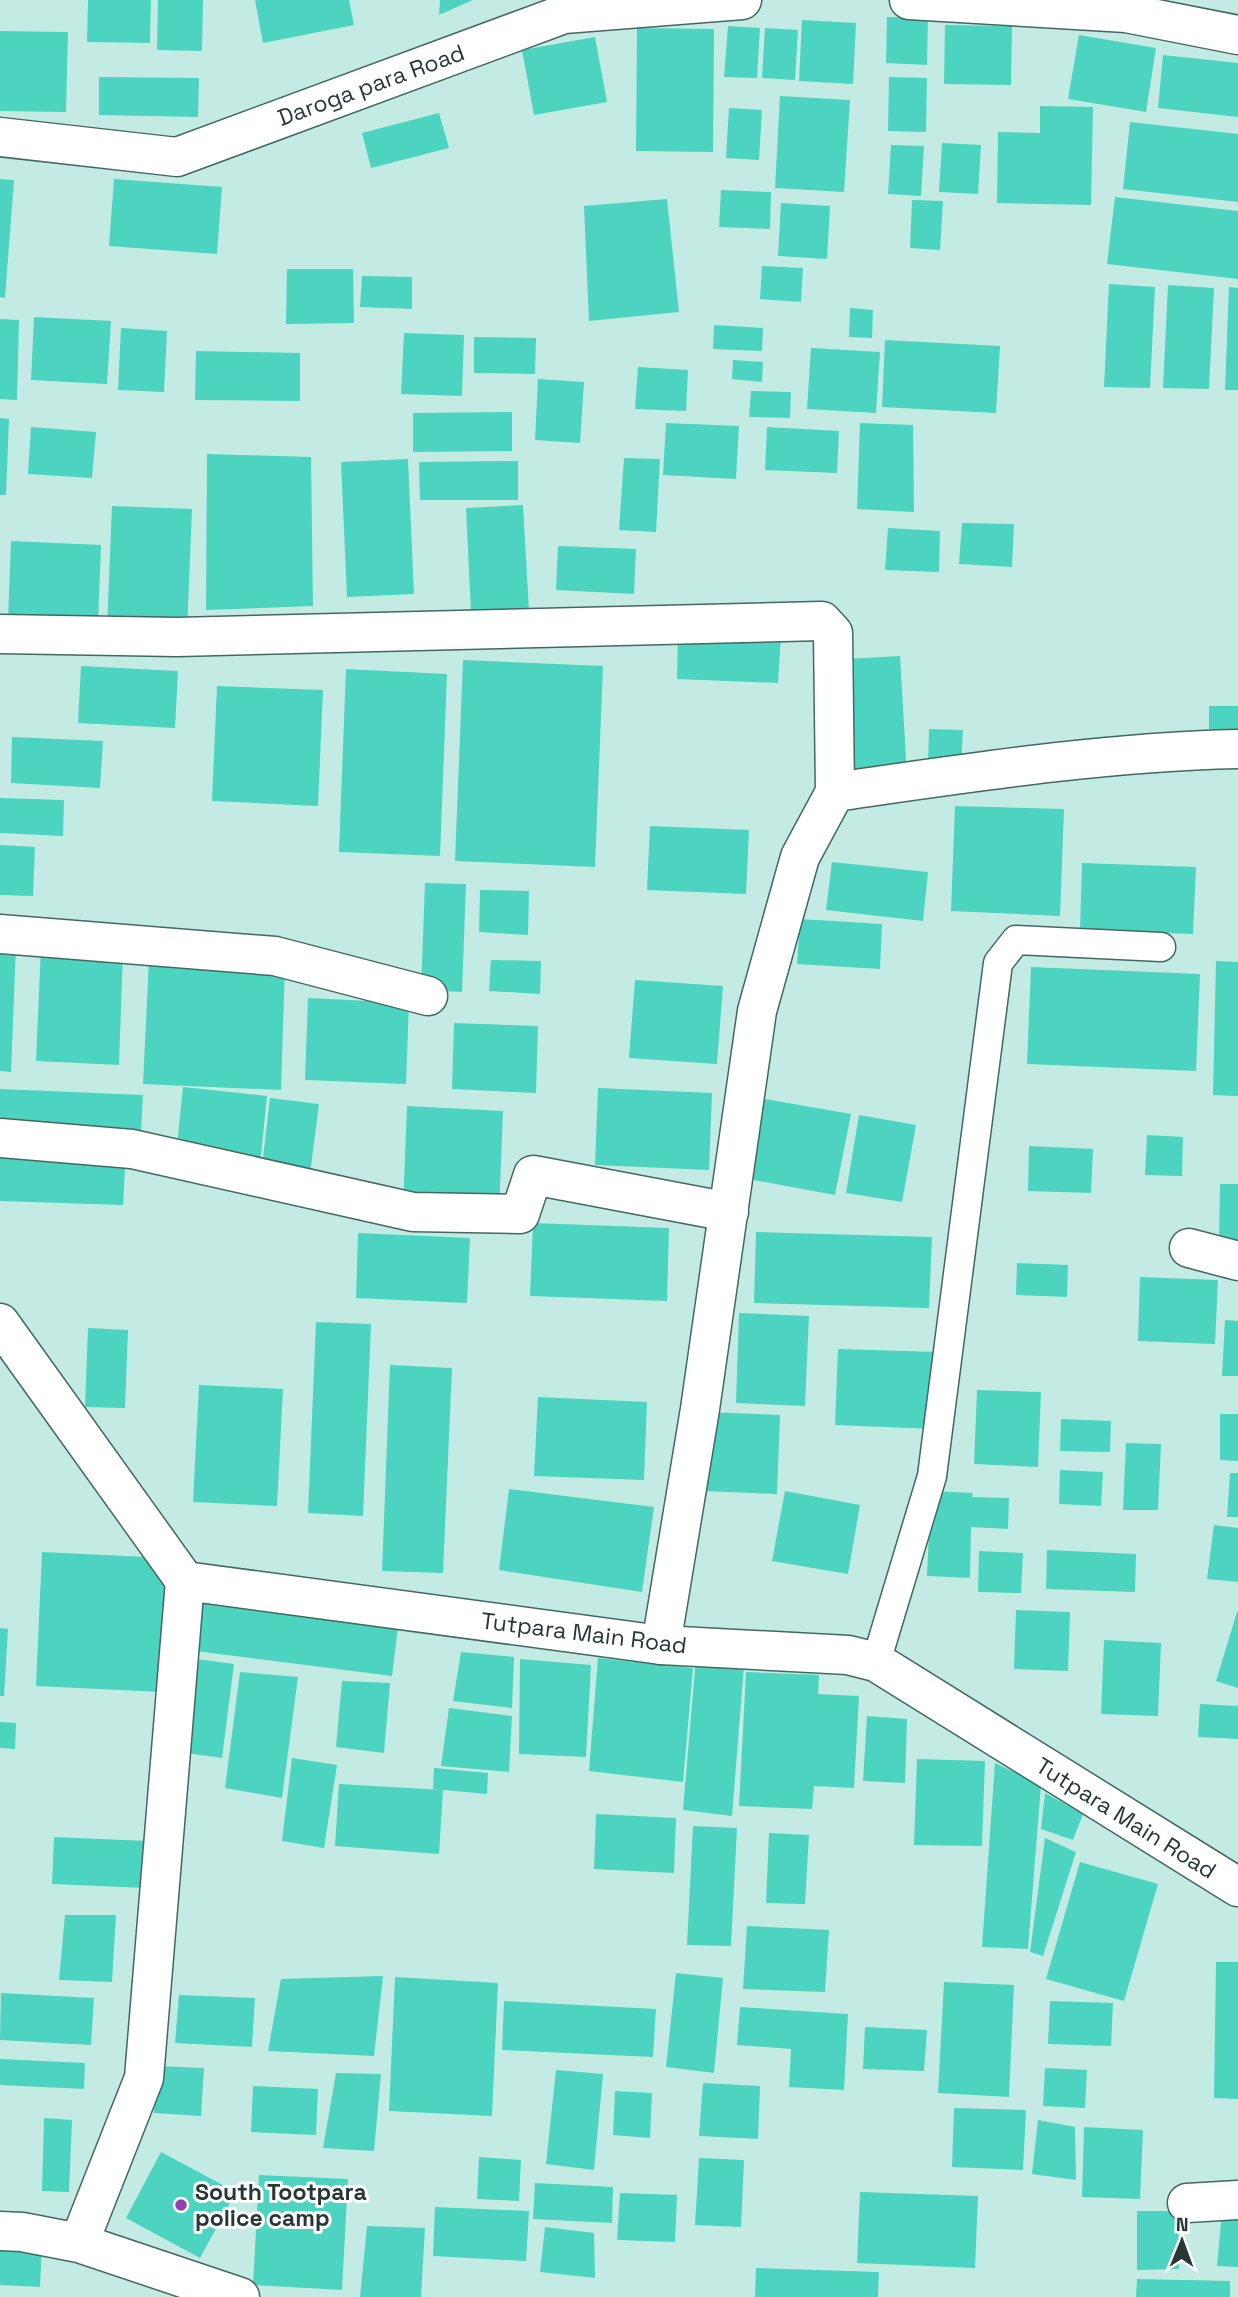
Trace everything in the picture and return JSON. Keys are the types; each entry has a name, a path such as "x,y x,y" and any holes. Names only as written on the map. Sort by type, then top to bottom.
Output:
{"street":[{"name":"Daroga para Road","path":"0,137 177,157 564,14 742,0"},
{"path":"909,0 1126,13 1238,35"},
{"path":"0,634 177,637 822,621 833,634 835,792 800,857 757,1011 700,1409 661,1645"},
{"path":"835,792 960,774 1165,752 1238,749"},
{"path":"0,934 275,956 428,996"},
{"path":"0,1139 132,1149 413,1212 520,1214 533,1175 729,1212"},
{"path":"1189,1248 1238,1261"},
{"path":"0,1323 185,1580 144,2078 79,2243"},
{"name":"Tutpara Main Road","path":"185,1580 661,1645 848,1655 876,1662 1238,1887"},
{"path":"1187,2203 1238,2200"},
{"path":"0,2231 22,2232 79,2243 240,2297"}],"lane":[{"path":"876,1662 932,1476 998,963 1016,940 1161,947"}],"building":[{"path":"88,0 151,0 150,43 87,42"},
{"path":"158,0 203,0 202,51 157,50"},
{"path":"255,0 349,0 354,25 263,43"},
{"path":"440,0 473,0 439,15"},
{"path":"887,17 928,18 927,65 886,63"},
{"path":"802,20 856,23 853,84 799,81"},
{"path":"945,25 1012,26 1011,85 944,84"},
{"path":"728,26 760,28 757,78 724,77"},
{"path":"637,28 714,29 713,152 636,151"},
{"path":"765,28 798,30 795,80 762,78"},
{"path":"0,31 68,32 66,112 0,111"},
{"path":"1079,35 1156,48 1146,112 1068,99"},
{"path":"595,37 607,102 534,115 522,50"},
{"path":"1163,55 1238,63 1238,117 1158,108"},
{"path":"99,77 199,78 198,117 99,115"},
{"path":"889,77 927,78 926,132 888,131"},
{"path":"780,96 850,100 844,192 775,188"},
{"path":"1040,106 1093,107 1091,205 997,203 998,132 1040,133"},
{"path":"729,108 762,110 759,160 726,158"},
{"path":"439,113 449,148 371,168 362,133"},
{"path":"1130,122 1238,134 1238,202 1123,189"},
{"path":"942,143 981,145 978,194 939,192"},
{"path":"891,145 924,146 921,196 888,194"},
{"path":"0,179 14,180 5,298 0,297"},
{"path":"114,179 222,187 217,254 109,246"},
{"path":"721,190 771,192 770,229 719,227"},
{"path":"1115,197 1238,211 1238,279 1107,264"},
{"path":"667,199 679,312 589,321 584,206"},
{"path":"912,200 943,201 940,250 910,248"},
{"path":"781,203 830,206 827,259 778,256"},
{"path":"762,266 803,268 801,302 760,299"},
{"path":"287,269 353,269 354,323 286,324"},
{"path":"362,276 412,277 412,309 360,307"},
{"path":"1109,284 1155,287 1150,388 1104,387"},
{"path":"1168,285 1214,288 1209,389 1163,388"},
{"path":"1229,287 1238,288 1238,390 1225,390"},
{"path":"850,308 873,310 872,338 849,337"},
{"path":"34,317 111,321 107,384 31,380"},
{"path":"0,319 19,320 17,400 0,399"},
{"path":"714,325 763,328 762,351 713,349"},
{"path":"121,328 167,331 164,392 118,390"},
{"path":"404,333 464,335 462,396 401,394"},
{"path":"474,337 536,338 535,374 474,373"},
{"path":"885,340 1000,346 996,413 882,407"},
{"path":"811,348 880,352 876,413 807,409"},
{"path":"196,351 300,353 300,401 195,400"},
{"path":"733,360 763,362 762,382 732,379"},
{"path":"638,367 688,370 686,411 635,409"},
{"path":"538,379 584,382 580,443 535,440"},
{"path":"751,391 791,392 790,418 749,417"},
{"path":"512,412 512,451 413,452 413,413"},
{"path":"0,418 9,419 6,495 0,495"},
{"path":"666,423 739,426 736,479 663,475"},
{"path":"860,423 913,425 914,512 857,509"},
{"path":"31,427 96,432 92,478 28,474"},
{"path":"767,427 839,431 837,473 765,470"},
{"path":"207,454 311,457 313,606 206,610"},
{"path":"624,458 660,459 656,532 619,530"},
{"path":"408,459 414,594 347,597 341,462"},
{"path":"518,461 518,500 420,500 419,462"},
{"path":"523,505 529,610 471,613 466,508"},
{"path":"112,506 192,509 187,631 107,628"},
{"path":"962,523 1014,524 1012,567 959,564"},
{"path":"888,528 940,531 939,572 885,570"},
{"path":"11,541 101,545 98,624 8,620"},
{"path":"558,546 636,549 634,594 556,590"},
{"path":"678,631 781,635 778,683 677,679"},
{"path":"900,656 907,775 853,779 846,659"},
{"path":"463,660 603,666 595,867 455,861"},
{"path":"81,666 178,671 175,728 78,723"},
{"path":"346,669 447,674 440,856 339,852"},
{"path":"217,686 323,690 318,806 212,801"},
{"path":"1209,706 1238,706 1238,729 1209,729"},
{"path":"929,729 963,730 961,766 928,764"},
{"path":"12,737 103,741 100,788 11,783"},
{"path":"0,798 64,800 63,836 0,833"},
{"path":"955,806 1064,809 1060,916 951,911"},
{"path":"650,826 749,830 746,894 647,890"},
{"path":"0,845 35,847 33,896 0,895"},
{"path":"832,862 928,872 923,921 826,910"},
{"path":"1082,863 1196,867 1193,934 1080,930"},
{"path":"425,883 466,884 462,992 421,990"},
{"path":"480,890 529,891 528,935 479,932"},
{"path":"800,919 882,924 880,969 797,964"},
{"path":"0,946 16,946 11,1072 0,1071"},
{"path":"41,947 123,951 119,1065 36,1061"},
{"path":"149,959 285,965 281,1090 143,1084"},
{"path":"491,960 541,961 540,994 489,991"},
{"path":"1216,961 1238,962 1238,1096 1213,1095"},
{"path":"1031,967 1200,974 1196,1071 1027,1064"},
{"path":"635,980 723,986 717,1064 629,1058"},
{"path":"308,998 409,1003 406,1084 305,1080"},
{"path":"454,1023 538,1026 536,1093 452,1089"},
{"path":"183,1087 267,1096 260,1165 176,1156"},
{"path":"598,1088 712,1093 709,1170 595,1165"},
{"path":"0,1089 143,1095 141,1132 0,1126"},
{"path":"270,1098 319,1104 309,1182 261,1175"},
{"path":"759,1098 851,1114 835,1195 743,1178"},
{"path":"407,1106 503,1111 499,1211 403,1207"},
{"path":"859,1115 916,1125 902,1202 846,1193"},
{"path":"1147,1135 1183,1137 1182,1176 1145,1175"},
{"path":"0,1146 126,1151 123,1205 0,1201"},
{"path":"1029,1146 1093,1149 1091,1193 1028,1191"},
{"path":"1220,1184 1238,1184 1238,1241 1219,1241"},
{"path":"533,1223 669,1228 667,1301 530,1296"},
{"path":"756,1232 932,1237 929,1308 754,1303"},
{"path":"358,1233 470,1238 467,1303 356,1298"},
{"path":"1017,1263 1068,1265 1067,1297 1016,1295"},
{"path":"1140,1277 1218,1280 1215,1344 1138,1341"},
{"path":"739,1313 809,1316 805,1406 736,1403"},
{"path":"1225,1320 1238,1321 1238,1376 1222,1376"},
{"path":"316,1322 371,1324 363,1516 308,1513"},
{"path":"88,1328 128,1330 125,1408 85,1407"},
{"path":"838,1349 938,1352 935,1429 835,1425"},
{"path":"390,1365 452,1368 443,1573 382,1571"},
{"path":"199,1385 283,1389 277,1506 193,1502"},
{"path":"977,1390 1041,1392 1038,1467 974,1464"},
{"path":"538,1397 647,1402 644,1480 534,1476"},
{"path":"707,1412 780,1415 777,1494 704,1491"},
{"path":"1220,1414 1238,1414 1238,1461 1220,1460"},
{"path":"1061,1419 1111,1421 1110,1452 1060,1451"},
{"path":"1126,1443 1161,1444 1158,1510 1123,1510"},
{"path":"1060,1470 1103,1472 1101,1506 1059,1504"},
{"path":"1230,1473 1238,1473 1238,1517 1227,1517"},
{"path":"509,1489 654,1507 642,1592 499,1570"},
{"path":"785,1491 860,1505 848,1574 772,1561"},
{"path":"931,1491 973,1493 972,1497 1009,1498 1008,1529 971,1527 970,1578 927,1576"},
{"path":"1214,1525 1238,1528 1238,1582 1207,1579"},
{"path":"1047,1550 1136,1554 1135,1592 1046,1589"},
{"path":"979,1551 1023,1553 1021,1593 978,1592"},
{"path":"42,1552 168,1558 161,1692 36,1686"},
{"path":"196,1598 399,1619 392,1676 188,1650"},
{"path":"1016,1610 1070,1612 1068,1671 1014,1669"},
{"path":"1238,1612 1238,1688 1216,1681"},
{"path":"0,1628 8,1629 4,1696 0,1696"},
{"path":"1104,1640 1161,1643 1158,1716 1101,1714"},
{"path":"461,1652 514,1657 512,1708 453,1701"},
{"path":"189,1658 234,1664 222,1758 180,1752"},
{"path":"598,1658 693,1668 683,1782 589,1771"},
{"path":"696,1658 744,1666 732,1816 683,1810"},
{"path":"520,1659 591,1665 586,1757 519,1754"},
{"path":"240,1672 298,1677 282,1798 225,1788"},
{"path":"746,1672 819,1675 818,1694 859,1696 854,1788 814,1786 812,1809 739,1806"},
{"path":"342,1681 390,1683 384,1753 336,1747"},
{"path":"1200,1704 1238,1706 1238,1739 1198,1737"},
{"path":"449,1708 512,1716 509,1772 441,1766"},
{"path":"867,1716 907,1719 905,1783 863,1781"},
{"path":"0,1722 16,1723 15,1749 0,1748"},
{"path":"292,1758 337,1765 324,1848 282,1841"},
{"path":"917,1759 985,1761 982,1846 914,1845"},
{"path":"995,1763 1041,1785 1028,1949 982,1947"},
{"path":"434,1768 488,1773 487,1794 433,1789"},
{"path":"339,1784 443,1790 439,1854 335,1846"},
{"path":"1045,1793 1083,1814 1073,1840 1041,1829"},
{"path":"596,1814 676,1818 674,1873 594,1869"},
{"path":"693,1826 737,1828 731,1946 687,1945"},
{"path":"769,1833 809,1835 805,1904 766,1903"},
{"path":"54,1837 147,1841 146,1888 52,1884"},
{"path":"1045,1838 1076,1852 1043,1956 1030,1952"},
{"path":"1080,1862 1158,1884 1124,2001 1046,1979"},
{"path":"65,1915 116,1915 112,1982 59,1980"},
{"path":"747,1926 829,1930 825,1992 743,1989"},
{"path":"1216,1962 1238,1962 1238,2099 1214,2098"},
{"path":"676,1973 723,1978 714,2073 666,2067"},
{"path":"383,1976 374,2056 268,2051 281,1979"},
{"path":"395,1977 498,1983 492,2116 389,2111"},
{"path":"944,1982 1014,1985 1009,2097 938,2093"},
{"path":"1,1993 94,1998 91,2045 0,2040"},
{"path":"179,1995 255,1998 252,2047 175,2043"},
{"path":"504,2001 656,2009 653,2057 502,2050"},
{"path":"1050,2001 1113,2003 1111,2046 1048,2044"},
{"path":"740,2007 848,2014 844,2090 789,2087 791,2049 737,2045"},
{"path":"865,2027 927,2030 924,2071 863,2069"},
{"path":"0,2059 85,2063 84,2089 0,2085"},
{"path":"156,2066 204,2068 201,2116 154,2113"},
{"path":"1045,2068 1087,2070 1085,2108 1043,2106"},
{"path":"556,2070 603,2074 594,2170 546,2164"},
{"path":"336,2073 381,2074 374,2151 323,2148"},
{"path":"703,2083 760,2086 758,2139 699,2136"},
{"path":"253,2086 318,2089 316,2135 251,2132"},
{"path":"615,2091 652,2093 650,2138 613,2135"},
{"path":"954,2108 1026,2110 1023,2170 952,2167"},
{"path":"44,2118 72,2120 69,2192 42,2191"},
{"path":"1038,2120 1075,2127 1076,2180 1032,2174"},
{"path":"1084,2127 1143,2130 1140,2199 1082,2197"},
{"name":"South Tootpara police camp","path":"161,2152 236,2192 200,2258 126,2218"},
{"path":"479,2157 521,2160 519,2201 477,2199"},
{"path":"699,2158 744,2160 741,2227 695,2225"},
{"path":"259,2175 348,2179 342,2290 253,2285"},
{"path":"535,2183 613,2187 612,2223 533,2219"},
{"path":"860,2192 978,2196 975,2268 857,2263"},
{"path":"620,2193 677,2195 675,2242 617,2240"},
{"path":"435,2207 529,2211 526,2261 433,2256"},
{"path":"1137,2211 1178,2211 1179,2269 1137,2270"},
{"path":"1222,2212 1238,2212 1238,2267 1217,2266"},
{"path":"367,2226 425,2228 421,2297 360,2297"},
{"path":"545,2227 594,2233 595,2278 540,2272"},
{"path":"0,2242 42,2245 40,2287 0,2285"},
{"path":"756,2268 879,2272 878,2297 755,2297"},
{"path":"1137,2279 1230,2281 1230,2297 1136,2297"}],"place":[{"name":"South Tootpara police camp","path":"181,2205"}]}
